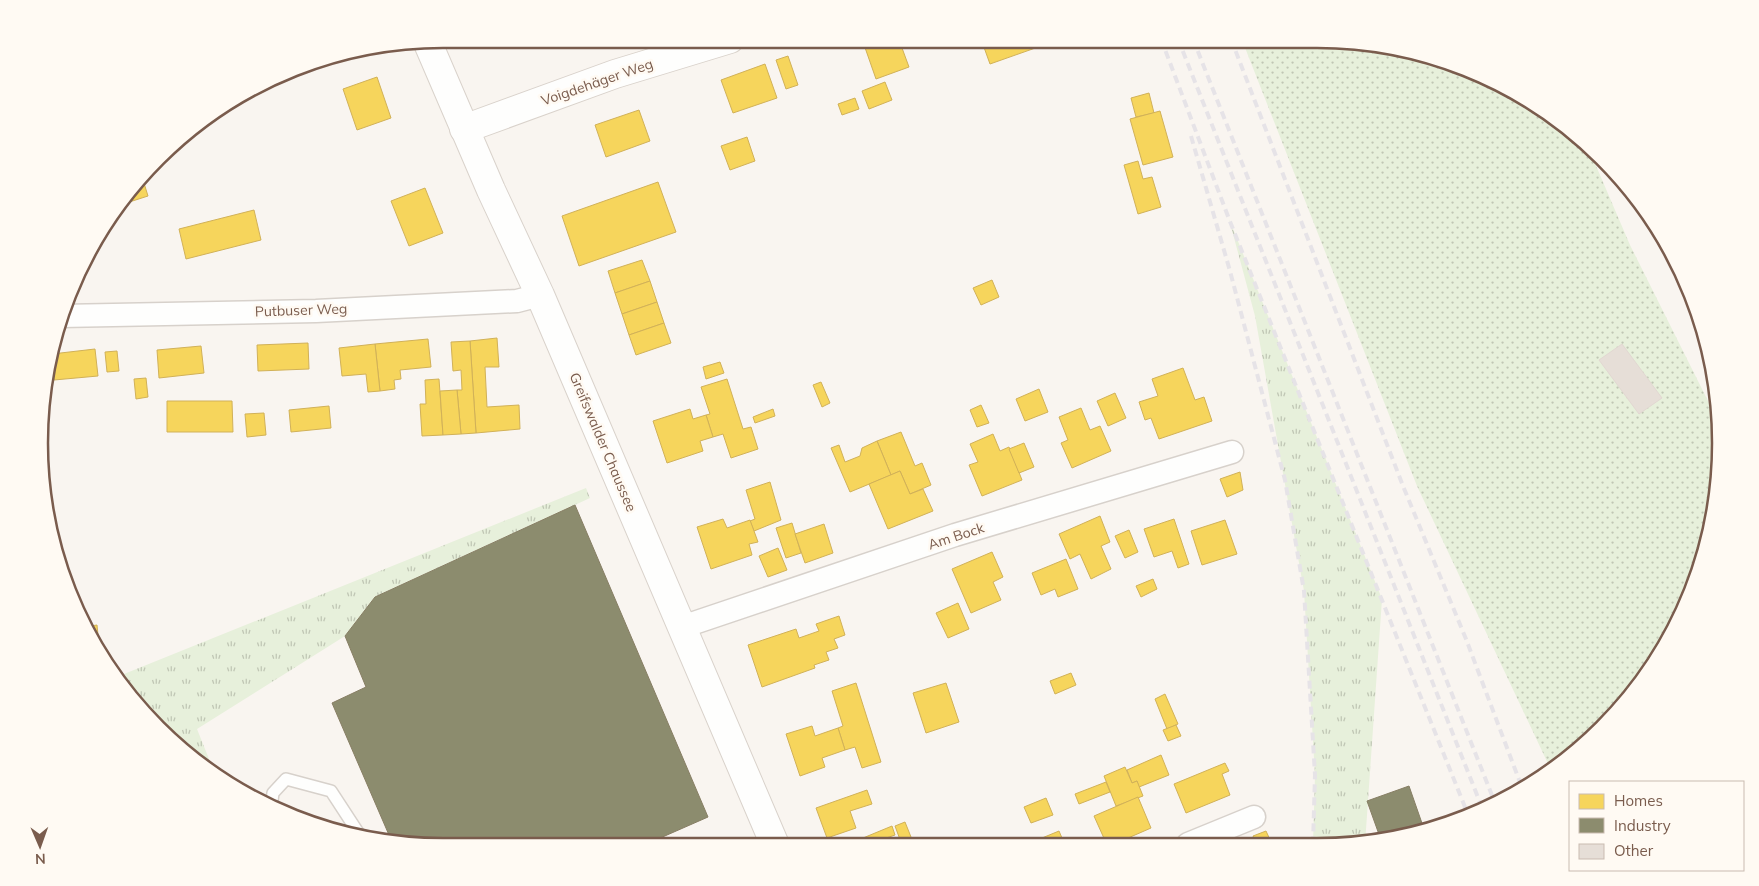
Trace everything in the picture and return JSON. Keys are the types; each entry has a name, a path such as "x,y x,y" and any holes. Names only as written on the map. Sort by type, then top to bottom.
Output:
{"main road":[{"name":"Greifswalder Chaussee","path":"430,48 464,129 540,295 772,838"},
{"name":"Voigdehäger Weg","path":"464,129 615,74 700,48"}],"street":[{"name":"Putbuser Weg","path":"68,316 325,310 517,301 540,295"},
{"name":"Am Bock","path":"682,627 956,535 1232,452"},
{"path":"1203,838 1254,817"}],"lane":[{"path":"272,800 273,793 286,779 331,791 355,828"}],"green space":[{"path":"1245,48 1342,48 1393,55 1418,61 1443,68 1491,88 1514,100 1557,129 1594,161 1630,245 1710,404 1712,443 1711,469 1704,520 1691,570 1671,618 1659,641 1630,684 1596,723 1548,763 1417,486"},
{"path":"1229,219 1382,599 1366,835 1313,838 1315,775 1304,591 1255,316"},
{"path":"586,488 590,498 375,597 345,636 197,729 211,763 163,723 122,675"}],"building: Homes":[{"path":"865,48 902,48 909,67 876,79"},
{"path":"984,48 1035,48 990,64"},
{"path":"788,56 798,85 786,89 776,60"},
{"path":"765,64 777,98 733,113 721,80"},
{"path":"377,77 391,118 357,130 343,89"},
{"path":"885,82 892,100 869,109 862,91"},
{"path":"1149,93 1154,113 1136,117 1131,98"},
{"path":"855,98 859,109 842,115 838,104"},
{"path":"639,110 650,141 606,157 595,125"},
{"path":"1160,111 1173,157 1143,165 1130,119"},
{"path":"747,137 755,161 730,170 721,146"},
{"path":"1138,161 1143,179 1152,177 1161,207 1138,214 1124,165"},
{"path":"658,182 676,232 579,266 562,216"},
{"path":"144,184 148,196 129,202"},
{"path":"425,188 443,233 409,246 391,201"},
{"path":"254,210 261,240 186,259 179,229"},
{"path":"642,260 650,281 615,293 608,271"},
{"path":"992,280 999,297 981,305 973,288"},
{"path":"650,281 657,302 622,314 615,293"},
{"path":"657,302 664,323 629,335 622,314"},
{"path":"664,323 671,343 636,355 629,335"},
{"path":"497,338 499,367 485,367 487,407 519,405 520,429 476,433 470,341"},
{"path":"428,339 431,367 400,370 401,379 394,380 395,389 380,391 375,344"},
{"path":"470,341 476,433 461,434 457,390 462,390 461,370 453,371 451,342"},
{"path":"308,343 309,369 258,371 257,345"},
{"path":"375,344 380,391 368,392 366,374 342,376 339,348"},
{"path":"201,346 204,373 159,378 157,350"},
{"path":"95,349 98,376 54,380 58,353"},
{"path":"117,351 119,371 107,372 105,352"},
{"path":"720,362 724,373 706,379 703,367"},
{"path":"1183,368 1195,400 1204,397 1212,421 1159,439 1151,418 1145,420 1139,402 1158,396 1152,379"},
{"path":"146,378 148,397 136,399 134,379"},
{"path":"439,379 443,435 422,436 420,404 426,404 425,380"},
{"path":"727,379 743,429 751,427 758,449 731,458 723,434 713,437 706,415 710,414 701,387"},
{"path":"821,382 830,403 822,407 813,385"},
{"path":"1039,389 1048,412 1025,421 1016,399"},
{"path":"457,390 461,434 443,435 440,391"},
{"path":"1115,393 1126,418 1108,426 1097,401"},
{"path":"167,401 232,401 233,432 167,432"},
{"path":"981,405 989,423 977,427 970,410"},
{"path":"329,406 331,428 291,432 289,410"},
{"path":"1081,408 1090,430 1100,426 1111,451 1072,468 1061,443 1068,440 1059,417"},
{"path":"690,409 693,419 706,415 713,437 700,441 703,451 667,463 653,421"},
{"path":"773,409 775,416 755,423 753,417"},
{"path":"264,413 266,435 247,437 245,414"},
{"path":"901,432 915,466 922,463 931,485 910,494 900,471 891,475 877,441"},
{"path":"993,434 1000,451 1009,447 1022,480 982,496 969,465 978,462 970,444"},
{"path":"877,441 891,475 850,492 831,448 839,445 845,462 860,456 862,448"},
{"path":"1024,443 1034,467 1019,473 1009,449"},
{"path":"900,471 910,494 923,489 933,511 888,529 869,484"},
{"path":"1240,472 1243,490 1227,497 1220,479"},
{"path":"770,482 781,520 754,531 750,521 755,519 746,490"},
{"path":"1100,516 1110,542 1101,546 1111,569 1091,579 1080,554 1070,559 1059,534"},
{"path":"723,519 727,528 750,520 758,542 749,544 752,555 711,569 697,527"},
{"path":"1174,519 1189,564 1178,568 1172,551 1154,557 1144,529"},
{"path":"1225,520 1237,554 1202,565 1191,531"},
{"path":"792,523 801,553 786,558 776,528"},
{"path":"824,524 833,553 805,563 795,534"},
{"path":"1129,530 1138,552 1125,558 1115,536"},
{"path":"778,548 787,570 768,577 759,556"},
{"path":"992,552 1003,577 993,582 1001,600 971,613 952,569"},
{"path":"1066,559 1078,589 1058,597 1055,589 1041,595 1032,573"},
{"path":"1153,579 1157,589 1141,597 1136,586"},
{"path":"958,603 969,629 948,638 936,613"},
{"path":"839,616 845,635 834,639 838,648 826,652 829,660 814,665 815,668 762,687 748,645 796,629 799,638 819,631 816,624"},
{"path":"97,625 98,638 92,626"},
{"path":"1071,673 1076,685 1055,694 1050,681"},
{"path":"856,683 881,762 862,768 855,747 845,750 838,728 843,726 832,691"},
{"path":"946,683 959,722 926,733 913,693"},
{"path":"1165,694 1178,724 1167,729 1155,699"},
{"path":"1176,725 1181,736 1168,741 1163,730"},
{"path":"812,726 815,736 838,728 845,750 822,758 825,767 800,776 786,734"},
{"path":"1161,755 1169,775 1139,787 1137,781 1132,783 1127,770"},
{"path":"1225,763 1229,771 1222,774 1230,795 1186,813 1174,784"},
{"path":"1125,767 1132,783 1137,781 1143,796 1116,806 1104,776"},
{"path":"1106,782 1110,792 1079,804 1075,794"},
{"path":"867,790 872,804 850,811 856,828 827,838 816,808"},
{"path":"1138,797 1151,828 1128,838 1104,838 1094,816"},
{"path":"1046,798 1053,815 1031,823 1024,807"},
{"path":"905,822 911,838 899,838 895,826"},
{"path":"892,826 895,835 886,838 863,838"},
{"path":"1059,831 1062,838 1042,838"},
{"path":"1266,831 1269,838 1254,838 1253,836"}],"building: Industry":[{"path":"575,505 708,817 660,838 417,838 389,835 332,703 366,687 345,636 375,597"},
{"path":"1409,786 1422,824 1379,833 1367,801"}],"building: Other":[{"path":"1622,344 1662,398 1639,414 1599,360"}],"railway":[{"path":"1164,48 1229,219 1466,809"},
{"path":"1182,48 1480,803"},
{"path":"1197,48 1493,797"},
{"path":"1234,48 1403,486 1466,639 1520,782"},
{"path":"1191,136 1230,271 1285,480 1304,591 1315,775 1313,838"}]}
